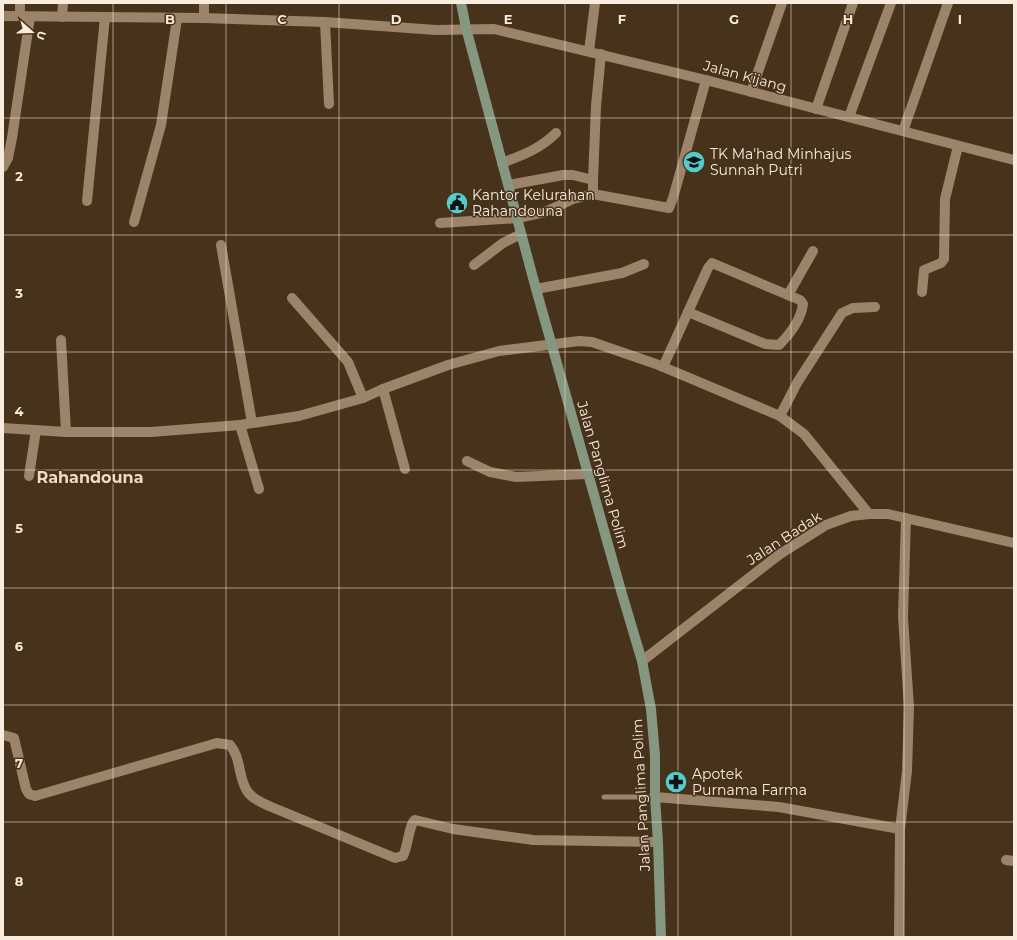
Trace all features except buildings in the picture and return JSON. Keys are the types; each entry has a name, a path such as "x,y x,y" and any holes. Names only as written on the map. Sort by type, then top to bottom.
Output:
{"street":[{"path":"3,167 8,158 12,138 25,16 20,3"},
{"path":"62,17 63,3"},
{"path":"204,3 204,18"},
{"name":"Jalan Panglima Polim","path":"461,3 466,28 536,289 642,661 651,709 655,756 655,797 661,937"},
{"path":"589,51 595,3"},
{"path":"751,92 782,3"},
{"path":"816,109 852,3"},
{"path":"849,117 891,3"},
{"path":"903,132 948,3"},
{"name":"Jalan Kijang","path":"3,16 177,19 204,18 325,22 436,30 466,28 494,29 706,80 1014,160"},
{"path":"88,201 106,17"},
{"path":"134,222 161,125 177,19"},
{"path":"325,22 329,104"},
{"path":"594,194 593,180 596,106 602,54"},
{"path":"440,224 518,218 545,212 573,199 594,194 665,208 671,206 706,80"},
{"path":"502,163 536,150 546,144 556,134"},
{"path":"922,292 924,270 944,259 945,200 958,146"},
{"path":"509,185 568,175 593,180"},
{"path":"474,265 503,243 521,234"},
{"path":"221,245 252,423"},
{"path":"788,295 813,251"},
{"path":"663,367 688,312 712,263 800,300 803,304 802,310 788,336 779,346 765,344 688,312"},
{"path":"536,289 615,275 644,264"},
{"path":"292,298 348,362 363,398"},
{"path":"780,416 797,382 842,312 853,308 875,307"},
{"path":"61,340 66,432"},
{"path":"3,428 66,432 151,432 240,425 299,416 363,398 448,365 499,351 579,341 592,342 663,367 780,416 804,434 869,514"},
{"path":"383,389 405,469"},
{"path":"240,425 259,489"},
{"path":"29,476 36,430"},
{"path":"467,462 490,472 516,477 588,474"},
{"name":"Jalan Badak","path":"642,661 780,554 826,525 851,516 888,514 1014,543"},
{"path":"900,937 900,829 907,771 909,707 903,617 906,518"},
{"path":"3,735 14,738 26,789 29,794 35,796 40,796 217,743 230,745 236,752 246,790 254,798 269,806 394,858 403,856 412,824 416,820 453,829 533,840 658,842"},
{"path":"655,797 724,801 779,807 900,829"}],"lane":[{"path":"604,797 655,797"}],"place":[{"name":"TK Ma'had Minhajus Sunnah Putri","path":"694,162"},
{"name":"Kantor Kelurahan Rahandouna","path":"457,203"},
{"name":"Apotek Purnama Farma","path":"676,782"}],"district":[{"name":"Rahandouna","path":"90,477"}]}
